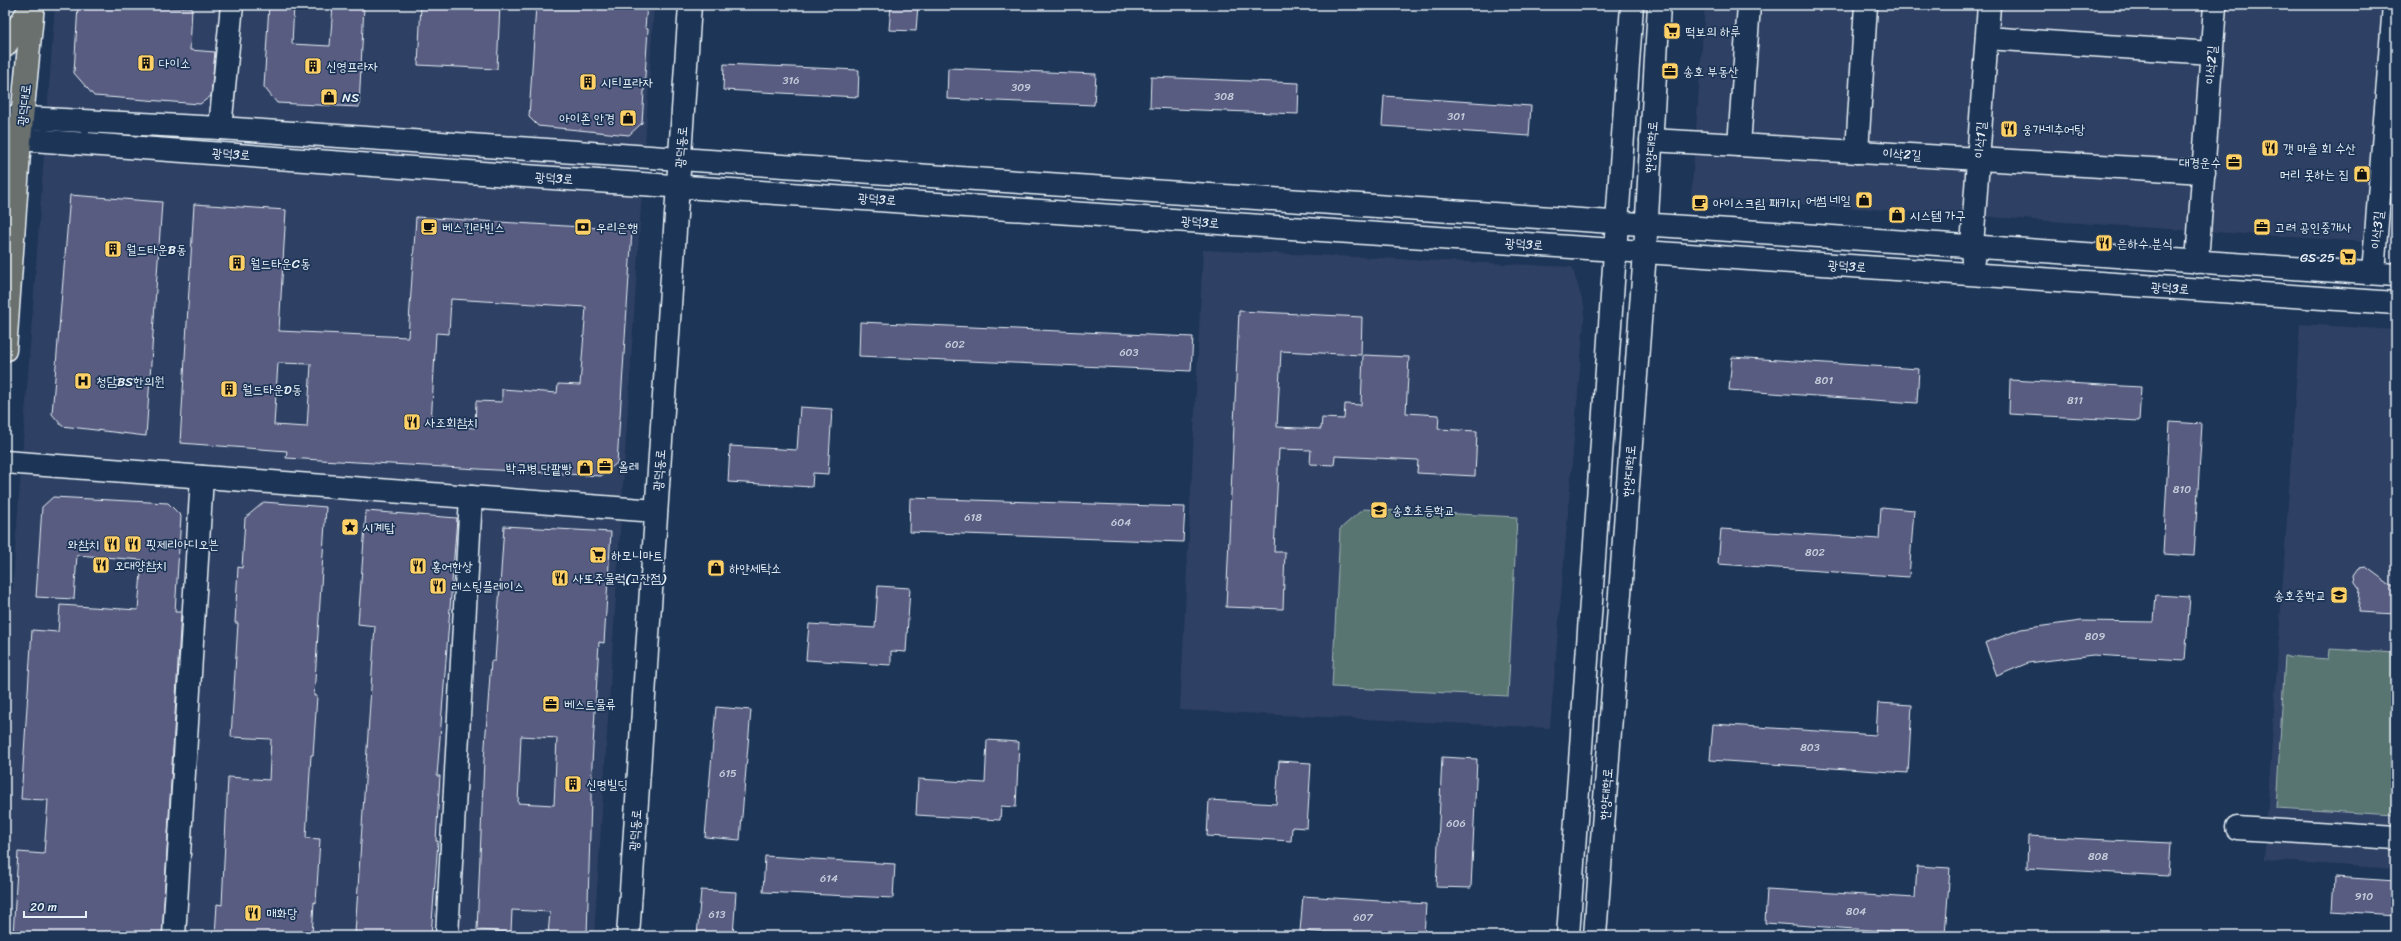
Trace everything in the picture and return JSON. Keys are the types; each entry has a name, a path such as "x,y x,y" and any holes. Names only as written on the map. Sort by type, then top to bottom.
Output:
{"main road":[{"path":"5,46 33,5"},
{"name":"광덕대로","path":"5,350 13,128 33,5"}],"street":[{"path":"220,128 232,5"},
{"name":"광덕동로","path":"628,936 690,5"},
{"path":"1568,936 1632,5"},
{"name":"한양대학로","path":"1595,936 1645,252 1659,5"},
{"path":"1739,145 1749,5"},
{"path":"1857,152 1866,5"},
{"name":"이삭1길","path":"1974,274 1972,246 1989,5"},
{"name":"이삭2길","path":"2197,262 2215,5"},
{"name":"이삭3길","path":"2374,274 2389,187 2394,5"},
{"path":"1987,38 2212,53"},
{"name":"광덕3로","path":"13,128 220,128 2396,275"},
{"name":"광덕3로","path":"13,128 678,186 2396,303"},
{"name":"이삭2길","path":"1651,140 2204,172"},
{"path":"5,462 656,510"},
{"path":"174,936 202,477"},
{"path":"447,936 471,497"},
{"path":"2237,828 2396,838"}],"shaded area":[{"path":"55,5 654,5 594,936 5,936 5,688"},
{"path":"1705,5 2396,5 2396,244 1691,197"},
{"name":"송호초등학교","path":"1203,250 1572,267 1585,309 1550,728 1180,710"},
{"name":"송호중학교","path":"2300,324 2396,330 2396,869 2264,860"}],"green space":[{"path":"1363,509 1517,517 1508,696 1332,687 1340,529"},
{"path":"2329,649 2396,653 2396,815 2276,808 2285,656 2328,659"}],"building":[{"name":"다이소","path":"78,5 192,8 190,50 215,52 211,96 200,104 94,96 74,73"},
{"name":"신영프라자","path":"269,5 294,5 292,44 330,46 333,5 364,5 359,107 277,103 264,87"},
{"path":"421,5 500,5 497,69 418,65"},
{"name":"시티프라자","path":"536,5 647,5 645,28 648,29 642,123 629,135 538,126 529,117"},
{"path":"891,5 918,5 916,31 889,30"},
{"path":"724,64 859,70 858,97 723,90"},
{"path":"948,68 1096,74 1094,105 947,99"},
{"path":"1151,77 1299,83 1298,114 1150,108"},
{"path":"1384,96 1531,106 1529,136 1382,126"},
{"path":"70,195 162,202 146,436 62,426 52,414"},
{"path":"194,204 286,210 279,331 408,337 416,217 632,230 617,463 601,476 286,458 287,451 180,443","holes":["451,299 586,307 580,385 558,384 557,393 502,389 502,402 476,401 475,428 431,425 436,333 449,334","278,363 311,364 307,427 274,425"]},
{"name":"송호초등학교","path":"1239,311 1362,317 1361,355 1281,351 1277,427 1321,429 1322,418 1344,419 1345,404 1361,405 1363,355 1409,357 1406,413 1439,415 1438,429 1477,431 1475,476 1417,473 1418,460 1335,456 1334,465 1310,464 1311,450 1279,449 1274,552 1285,552 1283,609 1226,607"},
{"path":"860,322 1193,337 1191,371 859,356"},
{"path":"1732,357 1919,369 1917,403 1729,390"},
{"path":"2010,380 2141,387 2139,421 2009,414"},
{"path":"800,407 832,409 828,474 813,473 812,487 728,482 730,446 797,450"},
{"path":"2170,422 2202,424 2194,556 2163,554"},
{"path":"53,497 168,503 181,516 175,612 181,612 162,936 13,936 18,852 44,854 48,800 21,799 32,630 58,632 60,605 138,610 142,560 77,555 74,599 36,597 42,507"},
{"path":"910,498 1185,507 1183,542 909,532"},
{"path":"264,502 326,507 314,696 317,696 313,755 311,755 306,838 320,839 316,903 314,902 312,936 215,936 217,904 222,905 228,777 269,780 271,739 231,737 238,623 235,623 238,567 242,568 245,518"},
{"path":"1881,507 1914,510 1909,577 1718,564 1721,529 1879,539"},
{"path":"366,511 457,518 437,776 440,776 436,841 438,841 431,936 355,934 375,626 358,624"},
{"path":"504,526 611,532 604,643 599,642 592,764 587,936 548,935 550,912 512,910 511,932 477,930 484,760 491,661 495,661","holes":["521,736 557,738 554,805 518,803"]},
{"name":"송호중학교","path":"2366,567 2396,589 2396,614 2358,612 2360,589 2355,582 2354,575 2359,568"},
{"path":"878,586 910,588 906,652 891,651 891,665 806,660 809,624 875,628"},
{"path":"2156,595 2190,597 2185,660 2093,655 2028,663 1997,676 1985,643 2021,629 2081,621 2154,622"},
{"path":"1878,703 1912,705 1908,773 1710,760 1713,724 1876,735"},
{"path":"716,707 751,710 740,840 705,837"},
{"path":"987,740 1019,742 1016,807 1001,806 1000,820 916,815 918,779 985,783"},
{"path":"1442,757 1477,759 1471,888 1436,887"},
{"path":"1279,761 1311,763 1307,828 1292,827 1291,841 1207,836 1209,800 1276,804"},
{"path":"2028,836 2170,843 2168,876 2027,868"},
{"path":"765,856 895,864 893,898 763,892"},
{"path":"1917,866 1950,868 1945,935 1765,923 1767,889 1915,898"},
{"path":"2334,877 2396,881 2396,915 2332,911"},
{"path":"701,890 736,892 733,936 697,936"},
{"path":"1303,896 1426,904 1424,936 1376,936 1300,931"}],"place":[{"name":"떡보의 하루","path":"1672,31"},
{"name":"다이소","path":"146,63"},
{"name":"신영프라자","path":"313,66"},
{"name":"송호 부동산","path":"1670,71"},
{"name":"시티프라자","path":"588,82"},
{"name":"NS","path":"329,97"},
{"name":"아이존 안경","path":"628,118"},
{"name":"웅가네추어탕","path":"2009,129"},
{"name":"갯 마을 회 수산","path":"2270,148"},
{"name":"대경운수","path":"2234,162"},
{"name":"머리 못하는 집","path":"2362,174"},
{"name":"어썸 네일","path":"1864,200"},
{"name":"아이스크림 패키지","path":"1700,203"},
{"name":"시스템 가구","path":"1897,215"},
{"name":"베스킨라빈스","path":"429,227"},
{"name":"우리은행","path":"583,227"},
{"name":"고려 공인중개사","path":"2262,227"},
{"name":"은하수 분식","path":"2104,243"},
{"name":"월드타운B동","path":"113,249"},
{"name":"GS 25","path":"2348,257"},
{"name":"월드타운C동","path":"237,263"},
{"name":"청담BS한의원","path":"83,381"},
{"name":"월드타운D동","path":"229,389"},
{"name":"사조회참치","path":"412,422"},
{"name":"올레","path":"605,466"},
{"name":"박규병 단팥빵","path":"585,468"},
{"name":"송호초등학교","path":"1379,510"},
{"name":"시계탑","path":"350,527"},
{"name":"와참치","path":"112,544"},
{"name":"핏제리아디오븐","path":"133,544"},
{"name":"하모니마트","path":"598,555"},
{"name":"오대양참치","path":"101,565"},
{"name":"홍어한상","path":"418,566"},
{"name":"하얀세탁소","path":"716,568"},
{"name":"사또주물럭(고잔점)","path":"560,578"},
{"name":"레스팅플레이스","path":"438,586"},
{"name":"송호중학교","path":"2339,595"},
{"name":"베스트물류","path":"551,704"},
{"name":"신명빌딩","path":"573,784"},
{"name":"매화당","path":"253,913"}]}
